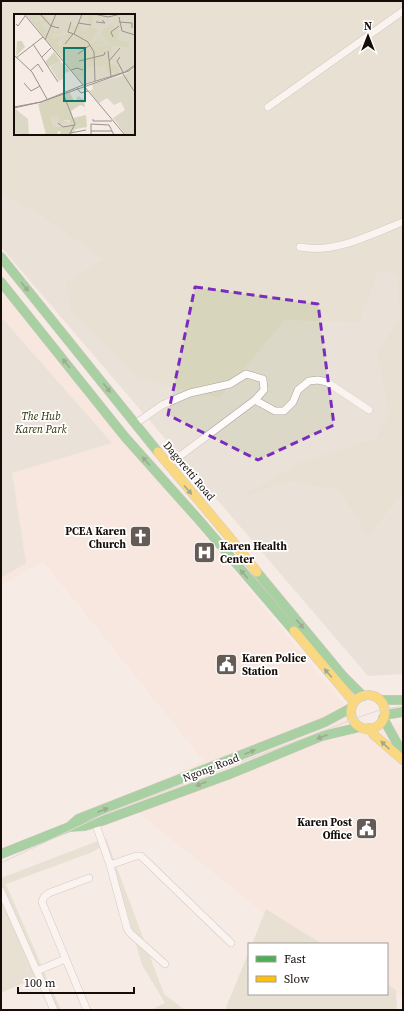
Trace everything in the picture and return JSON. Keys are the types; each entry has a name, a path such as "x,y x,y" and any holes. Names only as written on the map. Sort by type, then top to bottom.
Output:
{"main road":[{"name":"Dagoretti Road","path":"1,257 168,465 231,539 274,594 354,688 363,696"},
{"path":"1,282 125,437 199,520 352,705 352,719 374,735 403,760"},
{"path":"352,705 358,698 363,696 373,696 380,700 403,700"},
{"path":"380,700 384,708 384,716 403,754"},
{"name":"Ngong Road","path":"1,854 69,827 78,819 325,722 352,705"},
{"path":"364,728 376,726 384,716 403,712"},
{"name":"Ngong Road","path":"69,827 76,828 172,796 324,736 350,728 364,728"},
{"path":"167,785 172,796"}],"street":[{"path":"268,107 403,11"},
{"path":"300,247 320,249 340,246 403,222"},
{"path":"135,424 162,405 190,393 230,384 246,374 263,379 264,390 255,400 168,465"},
{"path":"255,400 275,411 284,411 293,402 298,390 309,380 318,380 327,382 368,410"},
{"path":"95,822 110,865 127,928 130,933 165,964"},
{"path":"110,865 136,856 141,856 231,943"},
{"path":"87,1010 42,902 44,897 49,893 89,878"},
{"path":"1,891 54,1010"},
{"path":"37,971 65,959"}],"highlighted area":[{"path":"195,287 318,304 334,425 258,460 168,415"}],"shaded area":[{"path":"1,290 368,734 403,722 403,996 388,989 388,943 311,943 270,918 140,814 127,795 204,761 43,561 1,585"}],"green space":[{"path":"1,1 403,1 403,674 368,676 1,247"},
{"path":"1,1 403,1 403,494 368,536 338,490 288,481 235,500 301,462 376,438 388,413 377,351 400,317 396,274 379,271 359,323 285,320 219,398 138,379 71,311 66,281 104,259 32,210 1,194"},
{"name":"The Hub Karen Park","path":"1,317 112,443 12,473 26,563 1,578"},
{"path":"106,838 164,994 185,1010 150,1010 165,1003 142,965 120,888 105,845 90,853 6,884 61,1010 54,1010 37,977 1,993 1,878"},
{"path":"266,909 320,943 252,943"},
{"path":"248,953 248,995 388,995 388,985 396,990 397,1010 225,1010"}],"tram line":[{"path":"1,863 107,813 362,716 380,710 403,706"}],"traffic: fast":[{"path":"1,257 158,452"},
{"path":"1,282 125,437 199,520 294,631"},
{"path":"257,572 343,676 363,696"},
{"path":"380,700 403,700"},
{"path":"1,854 69,827 78,819 325,722 351,708"},
{"path":"385,715 403,712"},
{"path":"383,718 403,754"},
{"path":"69,827 85,826 102,821 230,774 322,736 360,727"}],"traffic: slow":[{"path":"158,452 257,572"},
{"path":"294,631 354,702"},
{"path":"368,695 380,700 385,712 380,724 368,729 356,724 351,712 356,700 368,695"},
{"path":"369,728 374,735 403,760"}],"place":[{"name":"PCEA Karen Church","path":"141,537"},
{"name":"Karen Health Center","path":"205,552"},
{"name":"Karen Police Station","path":"227,664"},
{"name":"Karen Post Office","path":"367,828"}]}
